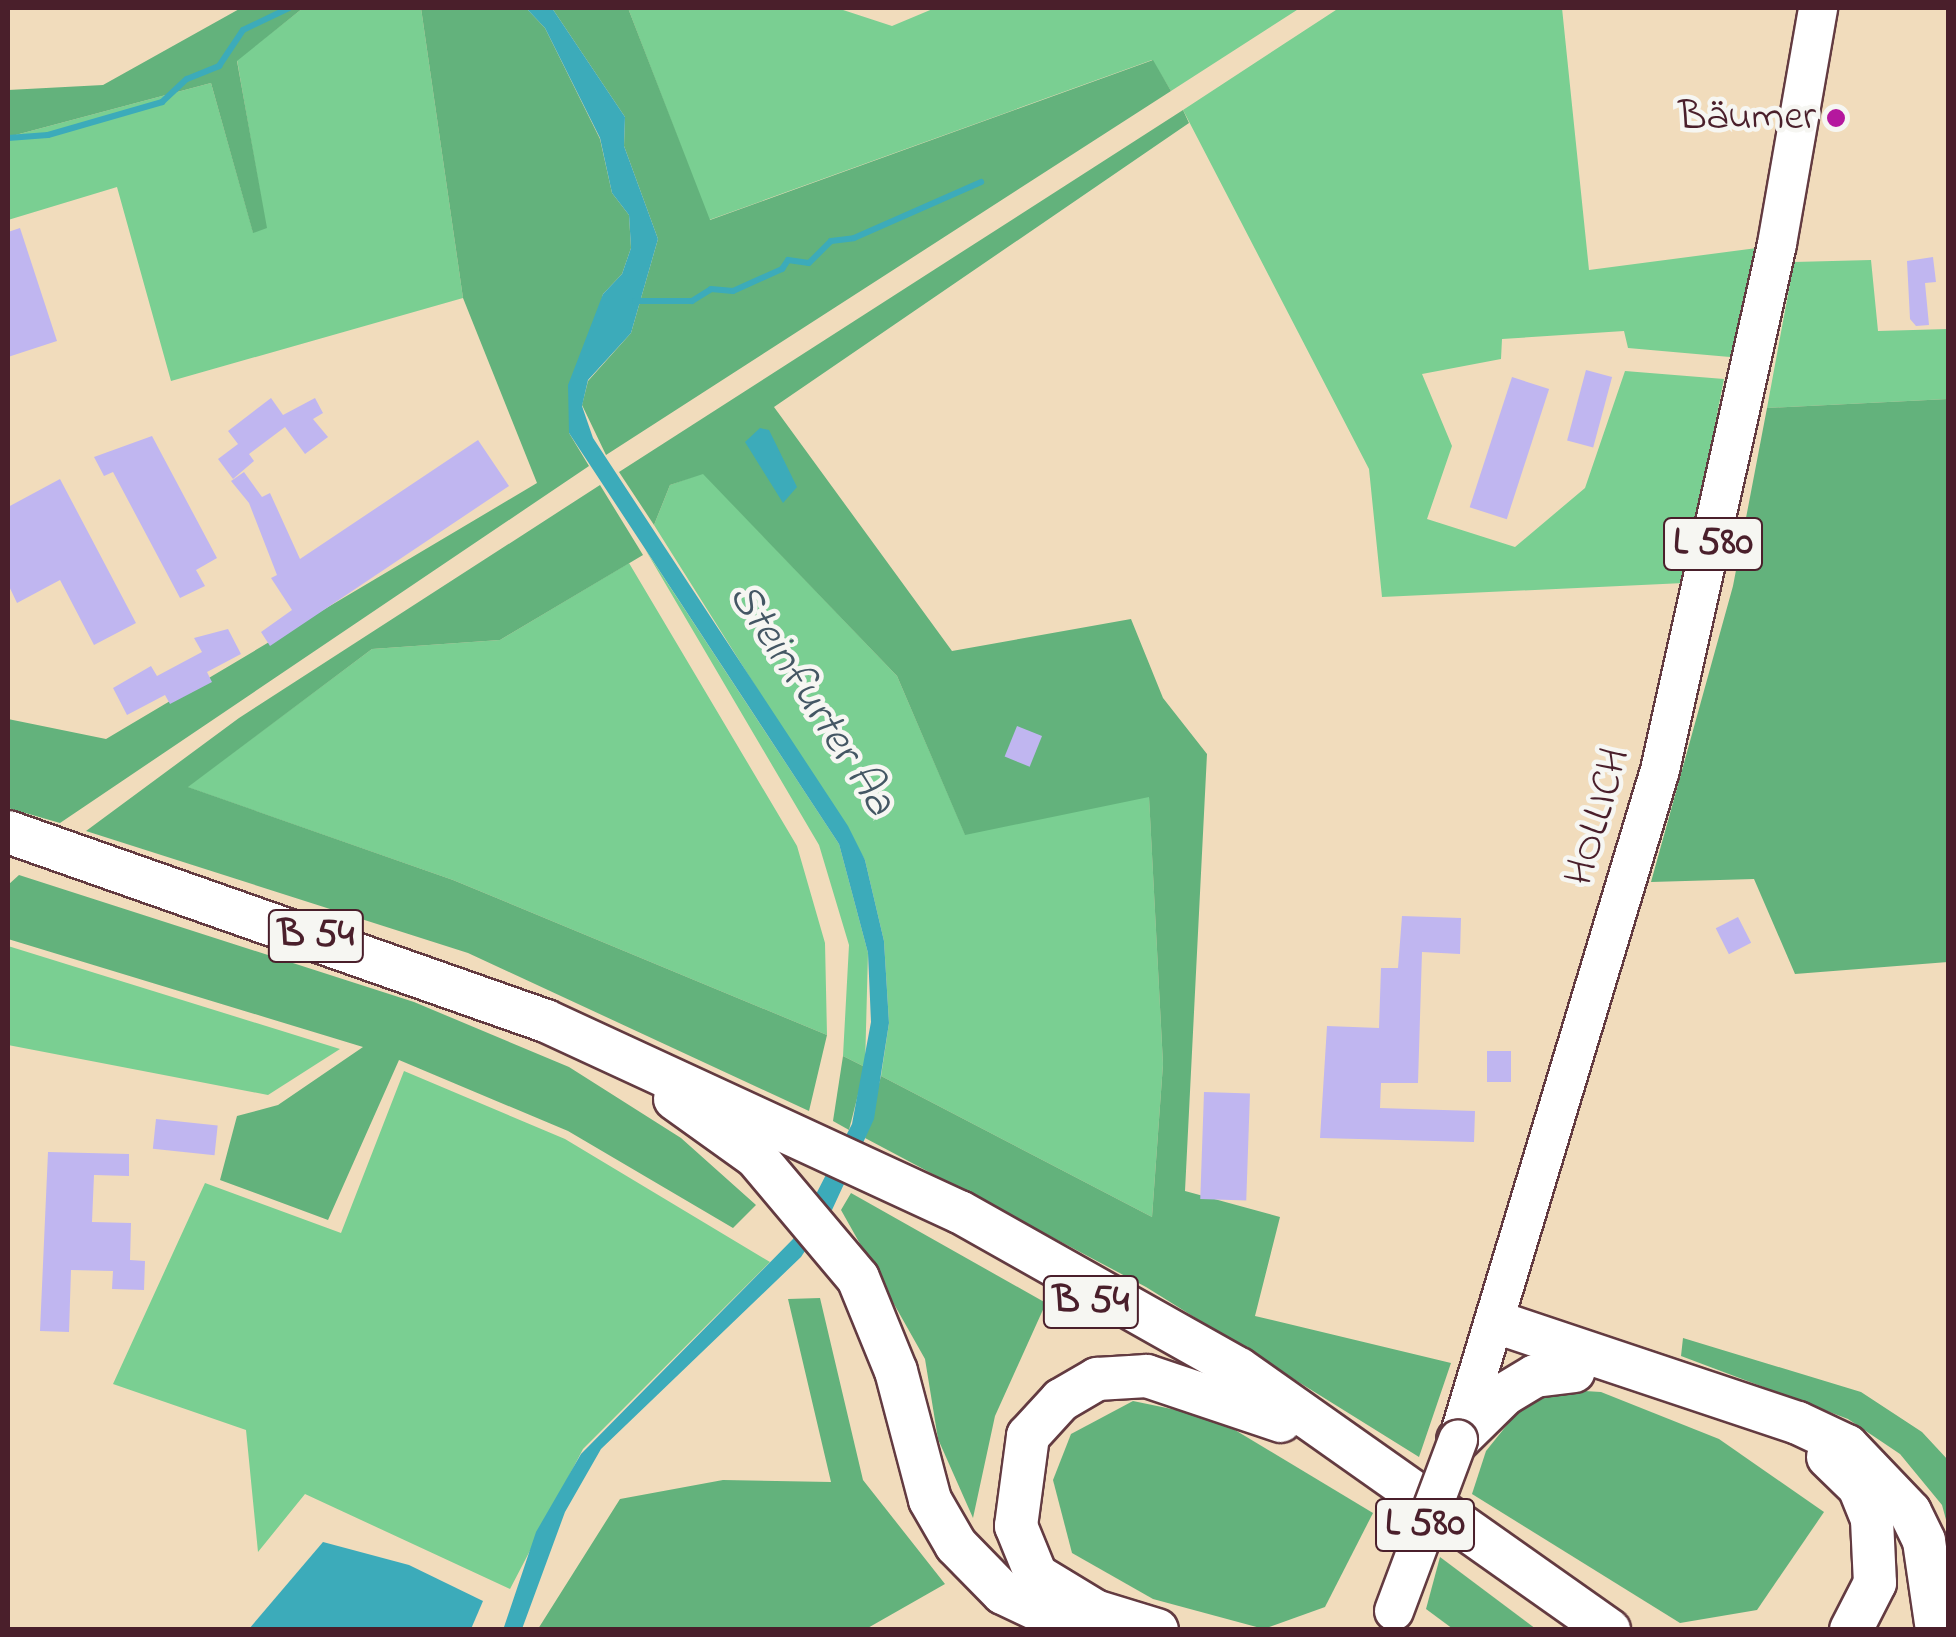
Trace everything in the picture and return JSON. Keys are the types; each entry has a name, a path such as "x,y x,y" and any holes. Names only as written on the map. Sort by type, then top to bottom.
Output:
{"highway":[{"name":"B 54","path":"13,834 546,1021 771,1142 900,1184 1070,1270 1239,1369 1609,1630"},
{"path":"771,1142 858,1278 896,1371 930,1500 956,1545 1003,1593 1081,1630"},
{"name":"B 54","path":"900,1184 1281,1421 1581,1630"},
{"path":"1496,1322 1520,1348 1574,1371 1800,1442 1836,1461 1859,1487 1876,1554 1874,1583 1852,1630"},
{"path":"1496,1322 1798,1423 1847,1446 1910,1512 1924,1541 1937,1630"},
{"path":"1458,1440 1504,1394 1535,1376 1574,1371"},
{"path":"1157,1630 1095,1611 1036,1575 1016,1526 1028,1436 1061,1400 1096,1379 1147,1376 1281,1421"},
{"path":"1547,1583 1631,1630"}],"main road":[{"name":"HOLLICH","path":"1386,1623 1458,1440 1496,1322 1660,770 1777,244 1818,8"}],"green space":[{"path":"241,8 303,8 237,61 267,228 253,233 211,83 8,137 8,90 103,85"},
{"path":"303,8 421,8 463,298 171,381 117,187 8,220 8,137 211,83 253,232 266,227 237,60"},
{"path":"421,8 526,8 545,28 600,139 612,193 629,215 631,248 622,274 603,294 569,433 589,466 60,823 8,808 8,719 106,739 537,483 463,298"},
{"path":"552,8 628,8 710,220 1153,60 1171,91 606,455 582,405 588,381 631,333 658,239 624,146 625,117"},
{"path":"628,8 837,8 892,26 935,8 1300,8 1171,91 1152,60 709,220"},
{"path":"1339,8 1562,8 1589,270 1757,248 1730,357 1628,348 1624,331 1502,339 1501,359 1422,374 1452,446 1427,519 1515,547 1585,488 1625,371 1724,379 1684,583 1382,597 1369,469 1183,110"},
{"path":"1183,110 1189,123 774,407 952,651 1131,619 1163,698 1207,754 1185,1191 1280,1217 1255,1316 1451,1363 1419,1457 1146,1287 865,1138 881,1076 1152,1217 1163,1064 1149,797 965,835 897,676 703,474 670,485 654,525 619,472"},
{"path":"1871,260 1878,331 1948,329 1948,399 1767,408 1794,262"},
{"path":"1948,399 1948,962 1795,974 1754,879 1651,882 1733,586 1767,408"},
{"path":"703,473 897,676 965,834 1149,796 1163,1064 1152,1217 881,1076 889,1023 884,941 865,860 654,525 670,485"},
{"path":"600,485 643,555 500,640 372,649 188,787 453,880 827,1035 809,1111 468,953 86,831 239,718"},
{"path":"645,549 839,844 868,953 865,1067 843,1056 849,945 819,845"},
{"path":"629,563 797,846 825,943 827,1035 453,880 187,787 372,649 500,640"},
{"path":"19,875 414,1002 569,1067 681,1138 756,1205 733,1228 568,1131 399,1060 328,1220 220,1180 237,1116 278,1105 363,1047 8,939 8,885"},
{"path":"8,946 340,1049 268,1095 8,1045"},
{"path":"843,1056 865,1067 849,1130 833,1121"},
{"path":"404,1071 565,1139 770,1262 583,1449 510,1589 305,1494 258,1552 246,1430 113,1384 205,1183 341,1233"},
{"path":"851,1193 1046,1303 995,1416 973,1518 938,1439 925,1359 841,1210"},
{"path":"820,1298 863,1480 945,1584 866,1629 538,1629 620,1499 723,1480 831,1482 788,1299"},
{"path":"1683,1338 1861,1392 1922,1432 1948,1460 1948,1527 1942,1505 1900,1454 1848,1419 1681,1356"},
{"path":"1552,1389 1601,1392 1719,1439 1824,1512 1757,1610 1680,1623 1472,1494 1486,1451 1519,1410"},
{"path":"1133,1401 1215,1418 1373,1513 1325,1607 1264,1629 1153,1599 1072,1553 1053,1480 1071,1434"},
{"path":"1440,1557 1536,1629 1453,1629 1426,1609"}],"water":[{"path":"526,8 552,8 625,117 624,146 658,239 631,333 588,380 582,406 593,438 848,826 865,860 884,941 889,1023 874,1119 832,1210 801,1257 601,1449 565,1512 522,1629 503,1630 536,1532 581,1454 793,1239 852,1124 871,1022 868,953 839,844 569,433 568,385 603,294 622,274 631,248 629,215 612,193 600,138 545,28"},
{"path":"760,428 769,430 797,487 783,503 745,442"},
{"path":"323,1542 409,1565 483,1601 471,1629 249,1629"}],"building":[{"path":"20,228 57,341 8,357 8,232"},
{"path":"1933,257 1936,282 1925,283 1929,325 1916,326 1910,319 1907,261"},
{"path":"1586,370 1612,377 1593,448 1567,441"},
{"path":"1512,377 1549,389 1507,519 1470,507"},
{"path":"271,398 283,415 315,398 323,413 313,419 328,437 305,454 285,427 249,454 254,461 233,479 218,459 238,444 228,431"},
{"path":"152,436 217,558 196,570 205,586 180,598 113,472 104,476 94,457"},
{"path":"478,440 509,486 270,646 261,632 292,610 271,578 277,575 249,503 231,481 244,472 262,497 270,493 300,559"},
{"path":"60,479 136,623 94,645 60,580 17,603 8,584 8,507"},
{"path":"228,629 241,654 207,672 212,682 170,704 165,695 127,715 113,688 151,666 157,676 202,652 194,638"},
{"path":"1017,726 1042,736 1030,767 1005,757"},
{"path":"1402,916 1461,918 1460,954 1422,952 1418,1083 1381,1083 1380,1108 1475,1111 1474,1142 1320,1138 1327,1026 1379,1028 1381,968 1398,968"},
{"path":"1738,917 1751,943 1729,954 1716,928"},
{"path":"1487,1051 1511,1051 1511,1082 1487,1082"},
{"path":"1204,1092 1250,1094 1246,1201 1200,1199"},
{"path":"156,1119 218,1125 215,1155 153,1149"},
{"path":"48,1152 129,1154 129,1176 94,1175 92,1222 131,1223 130,1260 145,1261 144,1290 112,1289 113,1271 71,1270 69,1332 40,1331"}],"waterway":[{"path":"8,138 48,135 162,102 187,79 219,66 243,30 289,8"},
{"path":"635,301 692,301 711,289 733,291 782,269 788,260 809,263 831,241 854,238 981,182"}],"place":[{"name":"Bäumer","path":"1836,118"}],"water label":[{"name":"Steinfurter Aa","path":"810,700"}]}
